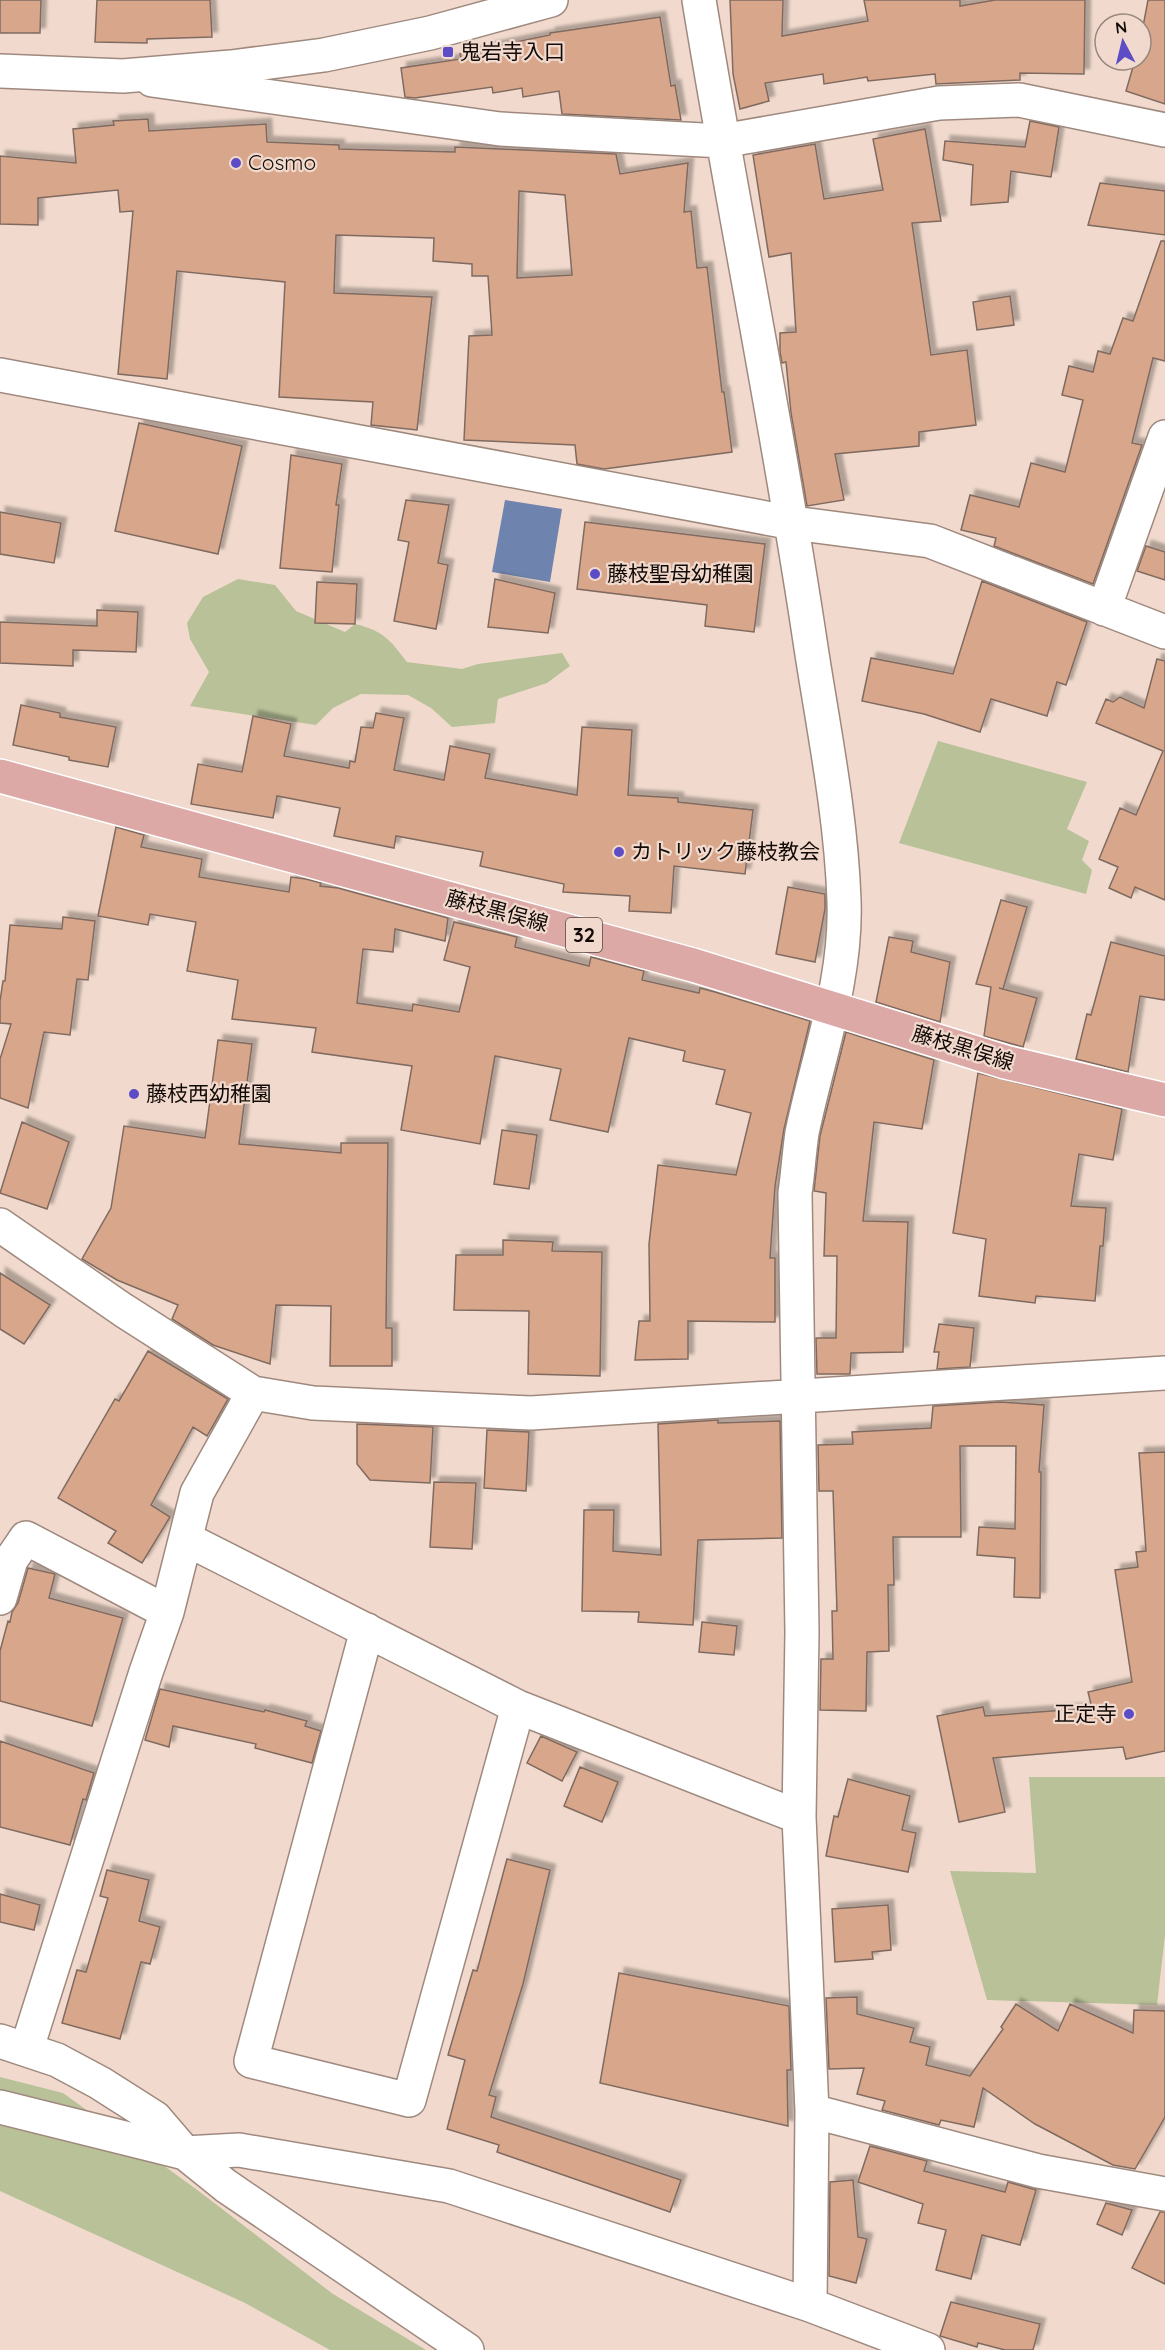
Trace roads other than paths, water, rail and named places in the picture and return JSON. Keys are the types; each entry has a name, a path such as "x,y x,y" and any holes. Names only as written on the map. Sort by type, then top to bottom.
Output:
{"main road":[{"name":"藤枝黒俣線","path":"0,776 693,964 1005,1062 1165,1100"}],"street":[{"path":"123,76 231,67 324,55 430,33 551,0"},
{"path":"699,0 722,141 793,523 840,836 844,902 843,952 833,1008 802,1135 795,1193 802,1632 800,1817 812,2111 810,2305"},
{"path":"0,71 123,76 500,129 722,141 939,103 1019,100 1165,130"},
{"path":"0,375 793,523 930,541 1165,632"},
{"path":"1104,609 1165,437"},
{"path":"0,1225 123,1310 253,1393 314,1403 531,1413 1165,1373"},
{"path":"253,1393 197,1493 167,1612 13,2044 57,2060 155,2118 185,2153 226,2186 467,2350"},
{"path":"0,1598 6,1560 26,1539 167,1612"},
{"path":"186,1539 518,1707 800,1817"},
{"path":"367,1629 251,2061 409,2100 518,1707"},
{"path":"0,2107 185,2153 239,2150 449,2186 810,2305 928,2350"},
{"path":"812,2111 1038,2171 1165,2194"}],"water":[{"path":"505,500 562,509 550,582 492,572"}],"place":[{"name":"鬼岩寺入口","path":"448,52"},
{"name":"Cosmo","path":"236,163"},
{"name":"藤枝聖母幼稚園","path":"595,574"},
{"name":"カトリック藤枝教会","path":"619,852"},
{"name":"藤枝西幼稚園","path":"134,1094"},
{"name":"正定寺","path":"1129,1714"}]}
